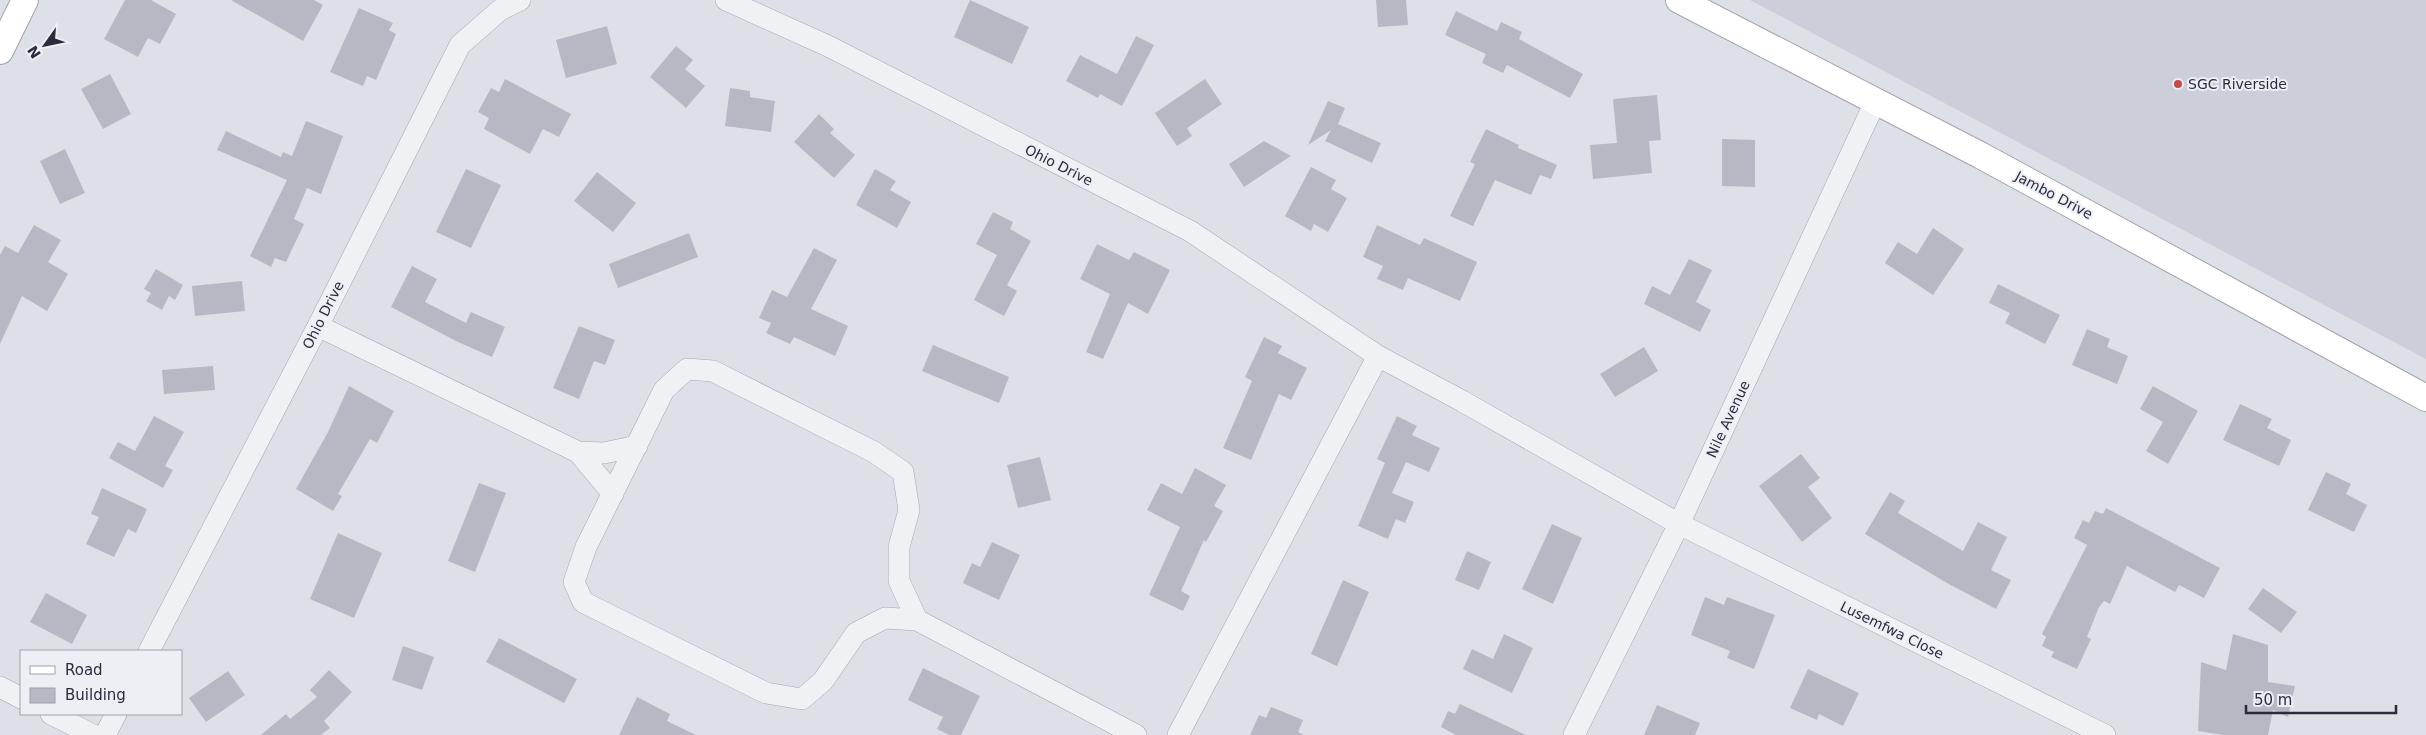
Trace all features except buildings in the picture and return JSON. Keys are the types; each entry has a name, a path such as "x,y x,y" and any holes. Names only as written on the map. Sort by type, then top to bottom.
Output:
{"main road":[{"path":"0,51 25,0"},
{"name":"Jambo Drive","path":"1679,0 1876,100 2336,347 2426,398"}],"street":[{"name":"Ohio Drive","path":"149,650 318,326 460,45 500,10 520,0"},
{"name":"Ohio Drive","path":"726,0 828,46 1190,232 1378,356 1462,401 1679,524"},
{"name":"Nile Avenue","path":"1574,735 1679,524 1876,100"},
{"path":"318,326 578,452 604,453 637,446"},
{"path":"1178,735 1378,356"},
{"path":"918,620 899,582 899,547 909,510 903,472 874,452 713,371 686,369 664,390 586,547 574,582 583,602 766,693 802,699 823,681 856,632 885,618 918,620 1136,735"},
{"path":"578,452 613,494"},
{"name":"Lusemfwa Close","path":"1679,524 2105,735"},
{"path":"0,688 20,698"},
{"path":"53,715 93,735"},
{"path":"105,735 115,715"}],"shaded area":[{"path":"1750,0 2426,0 2426,359"}],"place":[{"name":"SGC Riverside","path":"2178,84"}]}
